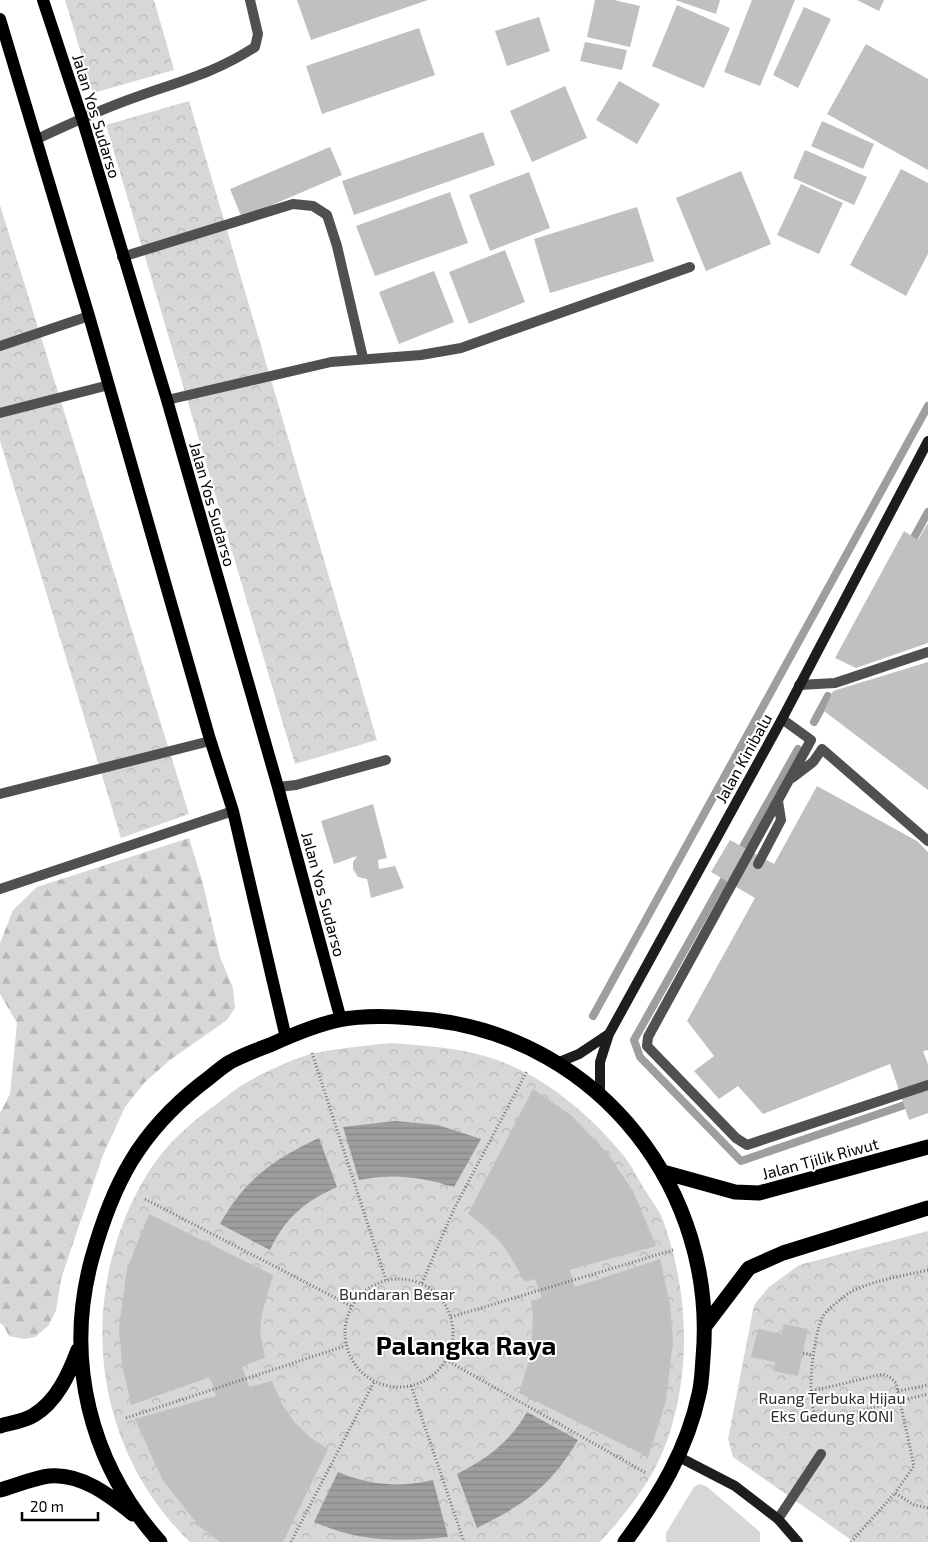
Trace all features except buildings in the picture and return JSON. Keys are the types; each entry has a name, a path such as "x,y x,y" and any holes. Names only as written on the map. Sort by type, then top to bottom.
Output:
{"highway":[{"path":"0,1426 34,1416 58,1393 70,1371 79,1347 88,1272 103,1218 132,1156 175,1104 228,1063 286,1038 341,1020 397,1016 462,1024 524,1045 558,1063 600,1093 626,1122 663,1172 686,1221 692,1240 700,1272 706,1326 700,1393 679,1457 654,1502 625,1542"},
{"name":"Jalan Tjilik Riwut","path":"663,1172 735,1192 758,1193 928,1147"},
{"path":"706,1326 749,1268 783,1253 928,1208"},
{"path":"79,1347 89,1413 109,1468 140,1519 160,1542"},
{"path":"0,1490 49,1476 72,1478 105,1492 140,1519"}],"main road":[{"name":"Jalan Yos Sudarso","path":"43,0 82,118 122,257 167,400 278,787 341,1020"},
{"path":"0,19 89,316 210,741 233,811 286,1038"}],"street":[{"path":"37,139 82,118 140,96 192,80 238,58 255,47 258,34 250,0"},
{"path":"122,257 293,204 313,206 327,215 337,246 363,358"},
{"path":"167,400 331,362 363,358 421,355 461,348 690,267"},
{"path":"0,346 89,316"},
{"path":"0,412 109,385"},
{"name":"Jalan Kinibalu","path":"558,1063 579,1054 609,1034 782,718 928,441"},
{"path":"799,685 835,683 928,652"},
{"path":"782,718 811,740 676,983 648,1037 647,1046 736,1138 747,1145 928,1085"},
{"path":"0,794 210,741"},
{"path":"788,781 813,762 822,750 928,841"},
{"path":"278,787 296,785 386,760"},
{"path":"758,864 781,820 778,801"},
{"path":"0,889 233,811"},
{"path":"600,1093 600,1062 609,1034"},
{"path":"778,1519 821,1454"},
{"path":"679,1457 734,1486 778,1519 798,1542"}],"path":[{"path":"312,1053 386,1280"},
{"path":"422,1283 454,1209 529,1067"},
{"path":"145,1199 351,1306"},
{"path":"451,1317 680,1248"},
{"path":"928,1270 864,1287 843,1297 823,1316 812,1355 812,1391 816,1415 819,1418 827,1419 928,1394"},
{"path":"398,1278 422,1283 439,1298 451,1317 453,1332 451,1347 446,1360 437,1372 425,1381 411,1386 386,1387 374,1382 362,1374 353,1363 345,1346 346,1320 351,1306 366,1290 386,1280 398,1278"},
{"path":"126,1418 345,1346"},
{"path":"803,1353 812,1355"},
{"path":"446,1360 651,1476"},
{"path":"812,1391 883,1374 896,1383 914,1466 895,1493 851,1542"},
{"path":"291,1542 374,1382"},
{"path":"898,1391 928,1385"},
{"path":"411,1386 464,1542"},
{"path":"895,1493 914,1506 928,1508"}],"green space":[{"path":"65,0 154,0 174,70 93,93"},
{"path":"189,101 377,740 295,764 106,125"},
{"path":"0,205 189,814 121,838 0,441"},
{"path":"189,838 202,880 220,957 233,988 235,1008 227,1020 170,1060 145,1082 125,1107 103,1155 61,1279 56,1311 48,1326 35,1337 24,1339 9,1336 4,1326 0,1323 0,1113 10,1094 17,1023 0,994 0,943 13,910 37,887"},
{"name":"Bundaran Besar","path":"390,1043 448,1048 491,1058 522,1071 554,1090 598,1127 623,1155 661,1216 678,1274 682,1301 684,1356 676,1411 662,1453 648,1481 600,1542 190,1542 156,1503 130,1459 113,1412 104,1362 103,1312 111,1262 127,1214 151,1168 165,1149 190,1125 242,1085 260,1075 311,1054"},
{"name":"Ruang Terbuka Hijau Eks Gedung KONI","path":"928,1231 928,1542 854,1542 733,1457 728,1439 754,1305 769,1287 799,1265"},
{"path":"699,1484 706,1486 760,1532 760,1542 666,1542 666,1533 694,1487"}],"shaded area":[{"path":"395,1121 438,1125 481,1139 454,1187 407,1177 359,1180 343,1127"},
{"path":"319,1138 337,1187 297,1212 283,1228 270,1250 220,1224 240,1195 262,1172 288,1154"},
{"path":"527,1412 578,1440 557,1470 535,1493 509,1511 477,1528 457,1474 497,1449 513,1432"},
{"path":"338,1472 361,1480 384,1484 408,1484 433,1480 448,1537 412,1540 379,1539 331,1529 314,1522"}],"waterway":[{"path":"593,1016 928,406"},
{"path":"910,545 928,512"},
{"path":"814,722 828,696"},
{"path":"739,854 798,749"},
{"path":"729,871 634,1040 640,1057 741,1161 928,1097"}],"district":[{"name":"Palangka Raya","path":"466,1344"}]}
